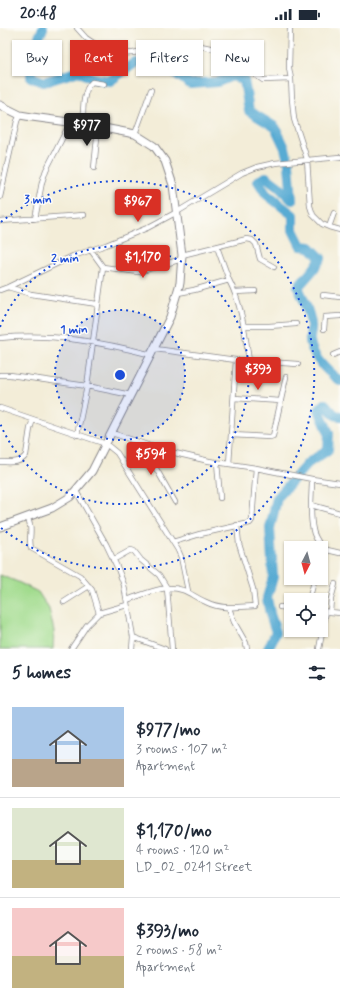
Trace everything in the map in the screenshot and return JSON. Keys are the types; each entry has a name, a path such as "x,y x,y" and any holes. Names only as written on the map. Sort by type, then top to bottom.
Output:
{"main road":[{"path":"0,105 20,115 83,124 135,134 154,146 165,161 173,185 182,257 178,293 170,317 92,472 70,497 52,508 0,527"}],"street":[{"path":"77,28 86,38 101,48 118,54 133,53 182,42 215,49 263,80 291,79"},
{"path":"290,28 289,68 294,120 307,159 310,206 313,214 322,224 340,230"},
{"path":"83,124 83,104 88,86 92,82 104,84"},
{"path":"135,134 151,90"},
{"path":"0,197 17,121 20,115"},
{"path":"35,219 42,182 46,170 70,123"},
{"path":"94,168 98,128"},
{"path":"0,290 8,288 73,256 90,249 106,245 147,228 242,173 257,167 307,159 340,157"},
{"path":"329,227 334,213"},
{"path":"0,221 84,215"},
{"path":"103,267 138,272 182,257 247,239 252,240 256,244 260,259 274,267"},
{"path":"217,247 228,280 235,292 244,326 249,361"},
{"path":"77,435 94,342 97,304 103,267 90,249"},
{"path":"178,293 228,280"},
{"path":"8,288 31,294 97,304"},
{"path":"235,292 255,291"},
{"path":"323,295 340,297"},
{"path":"324,329 325,317 340,316"},
{"path":"244,326 296,324"},
{"path":"0,338 46,337 94,342 153,352 298,364"},
{"path":"333,355 340,352"},
{"path":"229,464 236,360"},
{"path":"0,375 10,375 87,386 131,395"},
{"path":"231,435 273,436 286,377"},
{"path":"234,398 281,401"},
{"path":"0,408 106,444 117,453 181,557 188,591"},
{"path":"0,462 20,461 24,458 26,455 33,419"},
{"path":"112,434 181,455 340,483"},
{"path":"138,443 154,465 175,502"},
{"path":"217,462 220,498"},
{"path":"173,542 237,525 248,525 252,520 256,468"},
{"path":"312,479 313,530 317,541"},
{"path":"76,491 102,537 124,585 133,637 132,649"},
{"path":"312,505 340,513"},
{"path":"27,517 31,527 31,548 80,576 89,586 99,613"},
{"path":"71,649 87,625 99,613 167,588 188,591 206,602 229,608 255,606 253,589 239,544 237,525"},
{"path":"113,560 131,550 134,551 159,575 167,588 172,649"},
{"path":"328,550 340,553"},
{"path":"328,607 335,584"},
{"path":"64,602 89,586"},
{"path":"280,607 284,607"},
{"path":"229,608 234,622 246,643 247,649"},
{"path":"328,612 340,613"},
{"path":"133,637 165,649"},
{"path":"318,649 321,637"}],"green space":[{"path":"0,575 38,592 49,609 54,631 53,649 0,649"}],"waterway":[{"path":"43,28 31,56 31,77 44,82 79,71 92,78 110,81 135,63 155,63 176,74 190,84 218,82 232,76 244,80 249,111 275,127 285,148 289,164 292,200 278,186 266,177 258,181 266,194 293,215 293,230 301,246 310,247 321,258 298,287 309,315 311,327 311,347 317,358 326,369 340,381"},
{"path":"268,649 276,632 267,598 273,577 270,528 277,498 308,463 328,450 329,433 319,410 325,404 335,415 340,416"}]}
